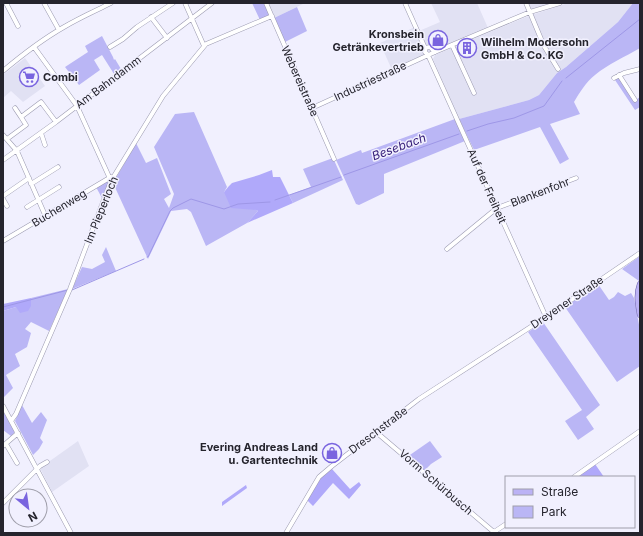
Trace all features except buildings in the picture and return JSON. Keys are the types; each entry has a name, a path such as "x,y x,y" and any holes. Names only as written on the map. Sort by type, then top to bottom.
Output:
{"main road":[{"path":"640,284 637,299 640,315"}],"street":[{"path":"6,3 18,26"},
{"path":"44,3 59,30"},
{"path":"3,71 59,30 112,3"},
{"path":"110,47 173,3"},
{"path":"185,3 204,46"},
{"name":"Am Bahndamm","path":"3,160 56,122 212,3"},
{"name":"Webereistraße","path":"266,3 334,158"},
{"path":"405,3 425,48 425,52 428,55"},
{"path":"526,3 544,46 558,69"},
{"name":"Industriestraße","path":"312,108 435,52 530,12 560,3"},
{"name":"Im Pieperloch","path":"115,174 166,92 204,46 272,16"},
{"path":"151,17 167,38"},
{"path":"452,45 474,93"},
{"path":"34,47 77,106 111,179"},
{"path":"425,48 430,47 435,52"},
{"name":"Auf der Freiheit","path":"428,55 546,317"},
{"path":"614,78 640,69"},
{"path":"619,75 635,100"},
{"path":"21,117 41,102 56,122"},
{"path":"7,139 26,125 15,108"},
{"path":"41,133 46,145"},
{"path":"3,135 16,151 45,216"},
{"path":"31,184 58,168"},
{"name":"Buchenweg","path":"3,241 111,179 115,174"},
{"path":"7,206 3,198 29,178"},
{"name":"Blankenfohr","path":"447,249 497,208 576,178"},
{"name":"Im Pieperloch","path":"11,421 16,414 70,289 111,179"},
{"path":"27,207 59,187"},
{"name":"Dreyener Straße","path":"494,351 640,253"},
{"name":"Dreschstraße","path":"286,533 319,478 332,466 419,399 494,351"},
{"path":"3,406 71,533"},
{"path":"575,476 640,431"},
{"name":"Vorm Schürbusch","path":"376,432 494,532"},
{"path":"16,463 4,445 18,433"},
{"path":"3,503 40,466 47,462"},
{"path":"494,532 505,525"}],"shaded area":[{"path":"267,3 305,3 274,18"},
{"path":"431,3 477,3 488,28 392,70 380,43 415,27 419,31 440,22"},
{"path":"527,3 553,3 531,10"},
{"path":"568,3 633,3 618,22 557,73 539,95 529,100 459,119 433,59 435,55 526,17"},
{"path":"25,58 45,86 23,102 11,91 3,98 3,75"},
{"path":"272,170 273,177 280,177 293,203 247,223 258,211 231,208 224,192 232,183"},
{"path":"31,298 31,306 28,311 20,313 16,307 3,311 3,304"},
{"path":"78,441 89,466 52,492 40,468"},
{"path":"595,464 603,476 578,476"},
{"path":"332,469 350,489 359,482 361,485 349,499 333,483 313,506 307,500 321,478"},
{"path":"246,485 247,488 222,506 222,502"}],"green space":[{"path":"252,3 264,3 270,16 260,20"},
{"path":"633,3 640,3 640,48 605,67 589,81 574,102 580,114 550,124 569,159 560,164 540,127 474,150 459,119 529,100 539,95 557,73 618,22"},
{"path":"297,7 307,31 285,42 274,18"},
{"path":"102,36 114,60 115,59 121,69 114,74 102,55 94,60 100,70 79,85 65,67 88,52 85,46"},
{"path":"619,77 634,101 640,97 640,107 635,110 615,80"},
{"path":"194,112 227,187 224,192 258,211 247,223 206,246 191,212 187,209 171,211 148,259 113,183 136,143 146,163 157,158 171,194 164,199 169,208 174,194 154,147 175,114"},
{"path":"455,119 465,141 384,174 384,193 359,205 356,204 336,160 361,150 362,153"},
{"path":"333,158 343,180 293,203 289,195 311,187 303,169"},
{"path":"108,180 110,181 103,200 96,187"},
{"path":"106,247 116,271 72,289 82,267 92,269 105,262 102,255"},
{"path":"640,256 640,279 639,281 622,269"},
{"path":"598,284 609,300 618,292 625,296 631,293 634,298 640,330 640,366 617,382 565,307"},
{"path":"68,289 49,331 31,322 25,329 31,333 27,347 15,354 20,366 6,375 13,388 3,398 3,311 16,307 31,306 31,298"},
{"path":"543,322 600,405 586,417 594,429 578,440 565,421 582,410 528,332"},
{"path":"22,405 32,423 41,412 47,420 40,438 43,442 33,455 15,421"},
{"path":"3,410 14,430 14,433 11,436 3,430"},
{"path":"430,441 442,457 431,464 424,471 407,457"}],"waterway":[{"name":"Besebach","path":"566,78 640,19"},
{"name":"Besebach","path":"467,131 514,118 544,106 562,81"},
{"name":"Besebach","path":"344,175 459,134"},
{"name":"Besebach","path":"275,200 341,177"},
{"name":"Besebach","path":"147,257 170,211 191,199 224,209 238,204 270,202"},
{"name":"Besebach","path":"72,290 144,259"},
{"name":"Besebach","path":"3,307 68,290"}],"place":[{"name":"Kronsbein Getränkevertrieb","path":"438,40"},
{"name":"Wilhelm Modersohn GmbH & Co. KG","path":"467,48"},
{"name":"Combi","path":"29,77"},
{"name":"Evering Andreas Land u. Gartentechnik","path":"332,453"}]}
